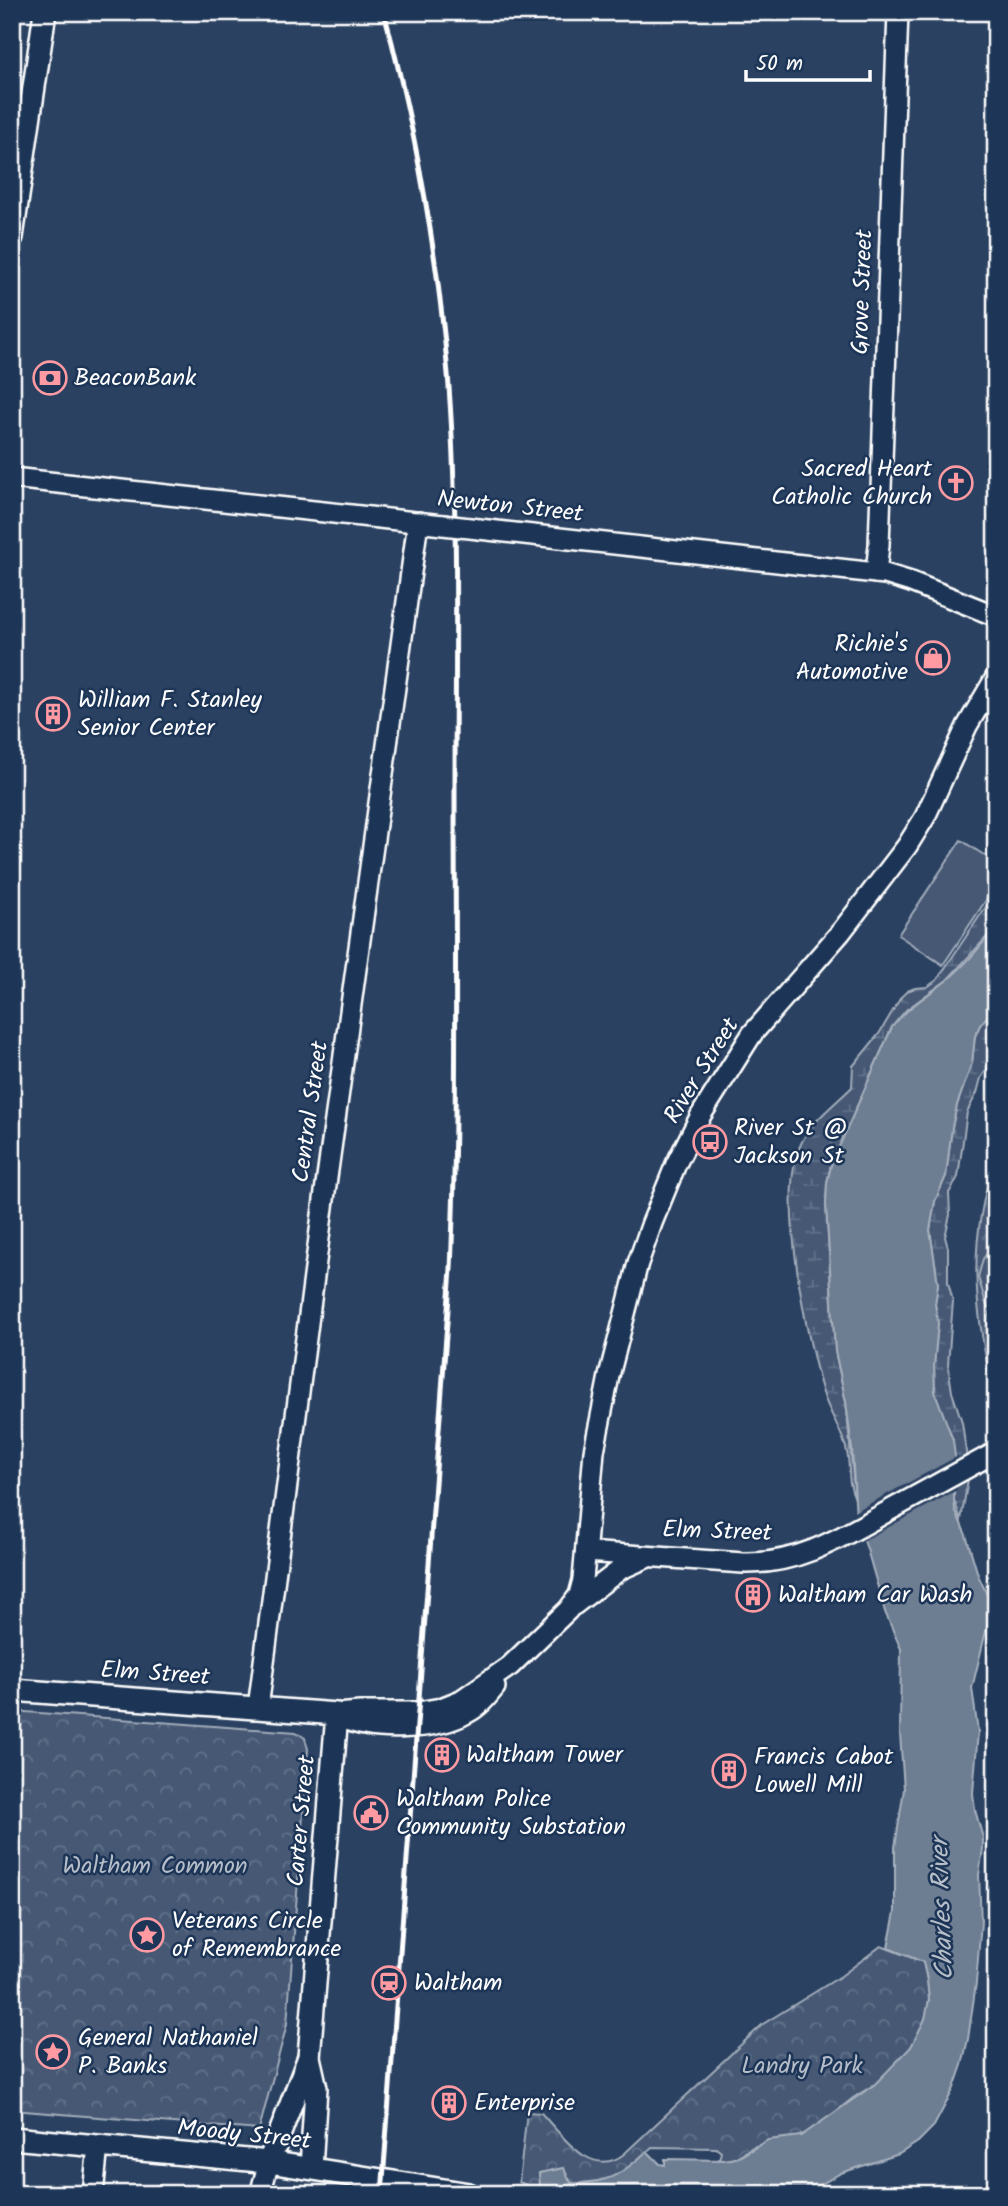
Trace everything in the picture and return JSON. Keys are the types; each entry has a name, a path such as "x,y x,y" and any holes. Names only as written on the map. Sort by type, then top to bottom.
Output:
{"main road":[{"path":"12,237 45,12"},
{"name":"Grove Street","path":"876,573 898,12"},
{"name":"Newton Street","path":"12,478 876,573 899,578 996,616"},
{"name":"Central Street","path":"258,1708 325,1192 418,522"},
{"name":"River Street","path":"586,1552 594,1451 618,1339 647,1236 683,1149 701,1115 758,1027 841,932 907,846 929,810 967,726 996,677"},
{"name":"Elm Street","path":"12,1690 337,1714 418,1712 441,1708 481,1688 518,1659 568,1610 581,1590 586,1552 760,1563 799,1556 994,1454"},
{"path":"568,1610 621,1569 650,1556"},
{"name":"Carter Street","path":"269,2162 309,2057 337,1714"},
{"name":"Carter Street","path":"309,2057 316,2088 311,2168"},
{"name":"Moody Street","path":"12,2138 269,2162 469,2194"},
{"path":"93,2194 98,2146"},
{"path":"260,2194 269,2162"}],"green space":[{"path":"961,840 996,863 996,885 943,965 898,935"},
{"path":"996,901 996,923 986,938 947,980 906,1010 892,1027 831,1165 826,1204 835,1351 846,1402 855,1499 845,1445 823,1393 809,1339 793,1232 794,1169 804,1137 852,1087 853,1066 879,1034 901,997 907,991 927,987 937,980 987,905"},
{"path":"996,1006 996,1056 981,1078 967,1112 958,1177 949,1193 950,1215 945,1237 948,1248 948,1282 953,1301 948,1365 952,1392 962,1422 969,1474 961,1520 954,1500 954,1470 935,1392 934,1366 938,1323 935,1304 938,1284 930,1230 935,1201 946,1176 952,1127 972,1063 975,1036 980,1025"},
{"path":"996,1155 996,1406 983,1340 976,1280 980,1220"},
{"path":"996,1241 996,1336 978,1277 983,1259"},
{"name":"Waltham Common","path":"12,1711 296,1732 305,1738 308,1749 287,2024 259,2130 12,2110"},
{"name":"Landry Park","path":"881,1946 923,1962 929,1999 923,2024 911,2047 885,2076 814,2129 794,2138 753,2147 730,2159 719,2160 721,2152 716,2148 652,2147 628,2169 612,2179 574,2184 569,2181 564,2168 539,2173 538,2190 519,2182 527,2112 541,2113 578,2152 600,2162 612,2161 624,2154 763,2024 841,1976"}],"water":[{"name":"Charles River","path":"996,923 996,1006 980,1025 975,1036 972,1063 952,1127 946,1176 935,1201 930,1230 938,1284 935,1304 938,1323 934,1366 935,1392 953,1440 955,1510 978,1575 994,1610 972,1688 978,1732 973,1793 983,1838 979,1875 981,1922 968,2039 954,2088 934,2126 918,2142 899,2154 841,2173 804,2194 536,2194 540,2184 539,2173 564,2168 571,2183 594,2182 621,2172 647,2151 660,2164 665,2165 665,2159 727,2160 739,2157 768,2140 801,2136 875,2084 911,2047 925,2019 929,2000 923,1962 888,1948 895,1912 895,1847 904,1789 900,1734 901,1649 885,1612 856,1519 852,1449 846,1402 835,1351 827,1183 831,1165 892,1027 960,968"}],"pier":[{"path":"958,1456 957,1490 861,1542 852,1513"}],"railway":[{"path":"382,2194 451,1269 456,1028 455,528 448,374 424,192 384,12"}],"place":[{"name":"BeaconBank","path":"50,378"},
{"name":"Sacred Heart Catholic Church","path":"956,483"},
{"name":"Richie's Automotive","path":"933,658"},
{"name":"William F. Stanley Senior Center","path":"53,714"},
{"name":"River St @ Jackson St","path":"710,1142"},
{"name":"Waltham Car Wash","path":"753,1595"},
{"name":"Waltham Tower","path":"442,1755"},
{"name":"Francis Cabot Lowell Mill","path":"729,1771"},
{"name":"Waltham Police Community Substation","path":"371,1813"},
{"name":"Veterans Circle of Remembrance","path":"147,1935"},
{"name":"Waltham","path":"389,1983"},
{"name":"General Nathaniel P. Banks","path":"53,2052"},
{"name":"Enterprise","path":"449,2103"}]}
